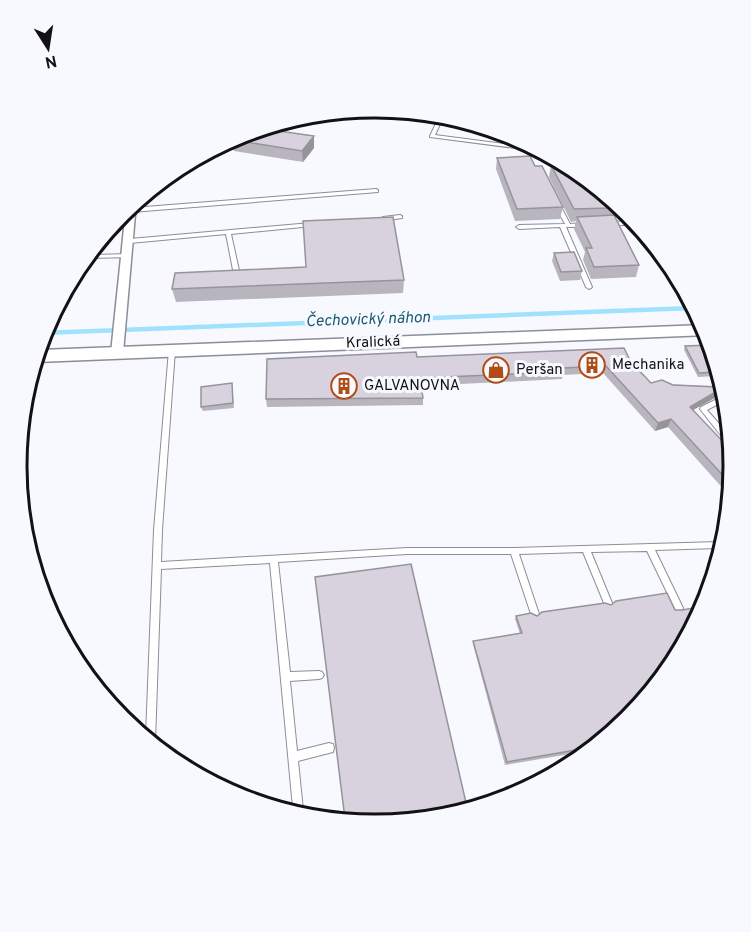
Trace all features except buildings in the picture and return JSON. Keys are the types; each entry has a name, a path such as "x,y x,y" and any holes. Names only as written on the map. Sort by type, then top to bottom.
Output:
{"main road":[{"name":"Kralická","path":"45,355 118,346 172,350 696,330"}],"street":[{"path":"118,346 131,218"}],"lane":[{"path":"438,123 432,136 517,147"},
{"path":"143,207 376,190"},
{"path":"552,194 589,287"},
{"path":"377,219 400,217"},
{"path":"602,224 625,223"},
{"path":"130,241 319,225"},
{"path":"519,227 591,225"},
{"path":"228,233 237,275"},
{"path":"97,257 129,256"},
{"path":"151,732 157,566 172,350"},
{"path":"718,401 703,410 722,432"},
{"path":"157,566 407,551 514,552 714,545"},
{"path":"649,547 679,608"},
{"path":"586,549 608,603"},
{"path":"514,552 535,614"},
{"path":"274,559 298,806"},
{"path":"285,677 319,675"},
{"path":"293,757 329,748"}],"waterway":[{"name":"Čechovický náhon","path":"54,333 686,308"}],"place":[{"name":"Mechanika","path":"592,365"},
{"name":"Peršan","path":"496,370"},
{"name":"GALVANOVNA","path":"344,386"}]}
